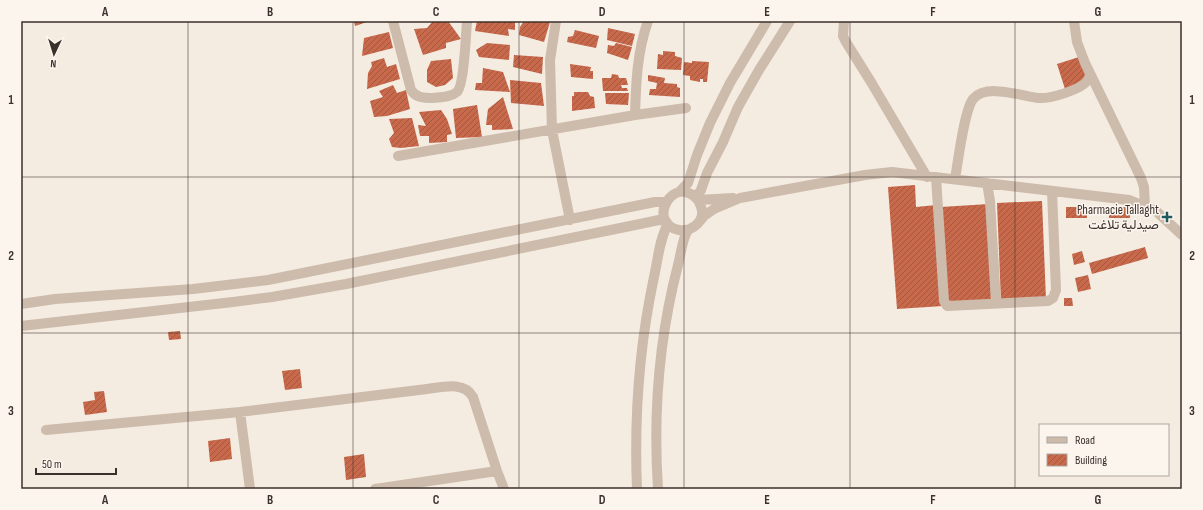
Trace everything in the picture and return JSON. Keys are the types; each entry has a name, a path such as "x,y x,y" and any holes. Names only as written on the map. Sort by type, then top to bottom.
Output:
{"street":[{"path":"393,21 411,90 417,96 426,98 449,96 459,90 462,78 468,21"},
{"path":"556,21 552,38 550,60 552,130 570,220"},
{"path":"635,116 638,55 648,21"},
{"path":"637,489 637,413 641,356 645,322 667,223 663,211 666,202 671,196 679,192 688,183 710,123 730,83 767,21"},
{"path":"844,21 843,36 846,42 932,177 945,303 948,306 1048,301 1055,296 1052,191"},
{"path":"1074,21 1078,42 1090,74 1144,187 1145,206"},
{"path":"697,199 738,108 789,22"},
{"path":"955,179 968,112 977,95 985,92 997,92 1020,94 1038,98 1064,94 1081,86 1088,80 1090,74"},
{"path":"398,156 686,108"},
{"path":"21,326 272,297 346,284 659,220 667,223 677,230 688,230 694,227 704,216 714,209 740,198 864,175 892,172 1129,200 1156,211 1182,235"},
{"path":"987,183 990,201 996,303"},
{"path":"679,192 691,194 697,199 701,207 702,215 699,222"},
{"path":"697,199 740,198"},
{"path":"21,304 55,299 201,288 268,280 655,202 666,202"},
{"path":"658,489 656,414 660,365 675,277 688,230"},
{"path":"46,430 240,412 452,386 461,387 471,392 504,489"},
{"path":"240,412 250,489"},
{"path":"375,489 406,487 497,471"}],"building":[{"path":"354,21 370,21 355,26"},
{"path":"433,21 448,21 461,39 446,43 446,48 423,55 414,29 427,28"},
{"path":"477,21 515,21 515,30 508,29 509,36 475,31"},
{"path":"524,21 550,22 544,42 519,35 520,27"},
{"path":"608,28 635,34 632,46 607,40"},
{"path":"575,30 599,36 596,48 567,42 568,37 573,36"},
{"path":"389,32 393,48 362,56 364,38"},
{"path":"487,43 510,45 509,60 479,57 476,50"},
{"path":"616,43 632,47 628,60 607,53 608,45 614,46"},
{"path":"663,51 675,52 675,56 682,58 681,70 657,69 658,54 663,55"},
{"path":"514,55 543,57 542,74 513,67"},
{"path":"1079,57 1087,80 1065,89 1057,64"},
{"path":"384,58 387,67 396,64 400,79 367,89 368,73 372,66 371,62"},
{"path":"451,59 453,78 445,85 436,87 427,82 427,70 431,61"},
{"path":"692,61 709,62 707,82 703,82 703,79 700,79 700,82 690,80 690,76 683,75 684,62 692,63"},
{"path":"570,64 591,67 590,71 593,71 593,79 571,77"},
{"path":"483,68 503,72 510,92 475,90 476,83 482,83"},
{"path":"612,74 618,75 619,78 626,78 628,85 621,85 622,88 627,88 628,91 603,91 602,78 611,78"},
{"path":"648,75 665,78 664,83 677,84 677,87 680,88 680,97 649,95 650,89 656,89 657,83 648,81"},
{"path":"510,80 541,83 544,106 511,103"},
{"path":"393,85 397,93 406,90 410,109 387,116 374,117 370,101 383,97 379,91"},
{"path":"574,92 588,92 590,96 594,97 595,108 572,111 572,96 574,96"},
{"path":"605,93 629,93 628,105 606,104"},
{"path":"503,97 513,129 492,130 492,125 486,125 488,109"},
{"path":"477,105 482,137 456,138 453,109"},
{"path":"441,110 447,119 452,134 447,135 447,142 429,143 429,136 420,136 418,125 426,126 419,112"},
{"path":"412,118 419,146 401,148 392,147 389,139 394,133 389,119"},
{"path":"915,185 916,207 936,205 943,306 897,309 888,187"},
{"path":"1042,201 1046,300 1001,302 997,203"},
{"path":"989,204 995,302 948,305 941,207"},
{"path":"1066,207 1087,207 1087,218 1066,218"},
{"path":"1109,207 1130,207 1130,218 1109,218"},
{"path":"1145,247 1148,258 1092,274 1089,263"},
{"path":"1082,251 1085,262 1074,265 1072,254"},
{"path":"1088,275 1091,289 1078,292 1075,278"},
{"path":"1064,298 1072,298 1073,306 1064,306"},
{"path":"180,331 181,339 169,340 168,332"},
{"path":"300,369 302,388 285,390 282,371"},
{"path":"104,391 107,412 85,415 83,402 95,400 94,392"},
{"path":"230,438 232,459 210,462 208,441"},
{"path":"364,454 366,477 346,480 344,457"}],"place":[{"name":"Pharmacie Tallaght صيدلية تلاغت","path":"1167,217"}]}
